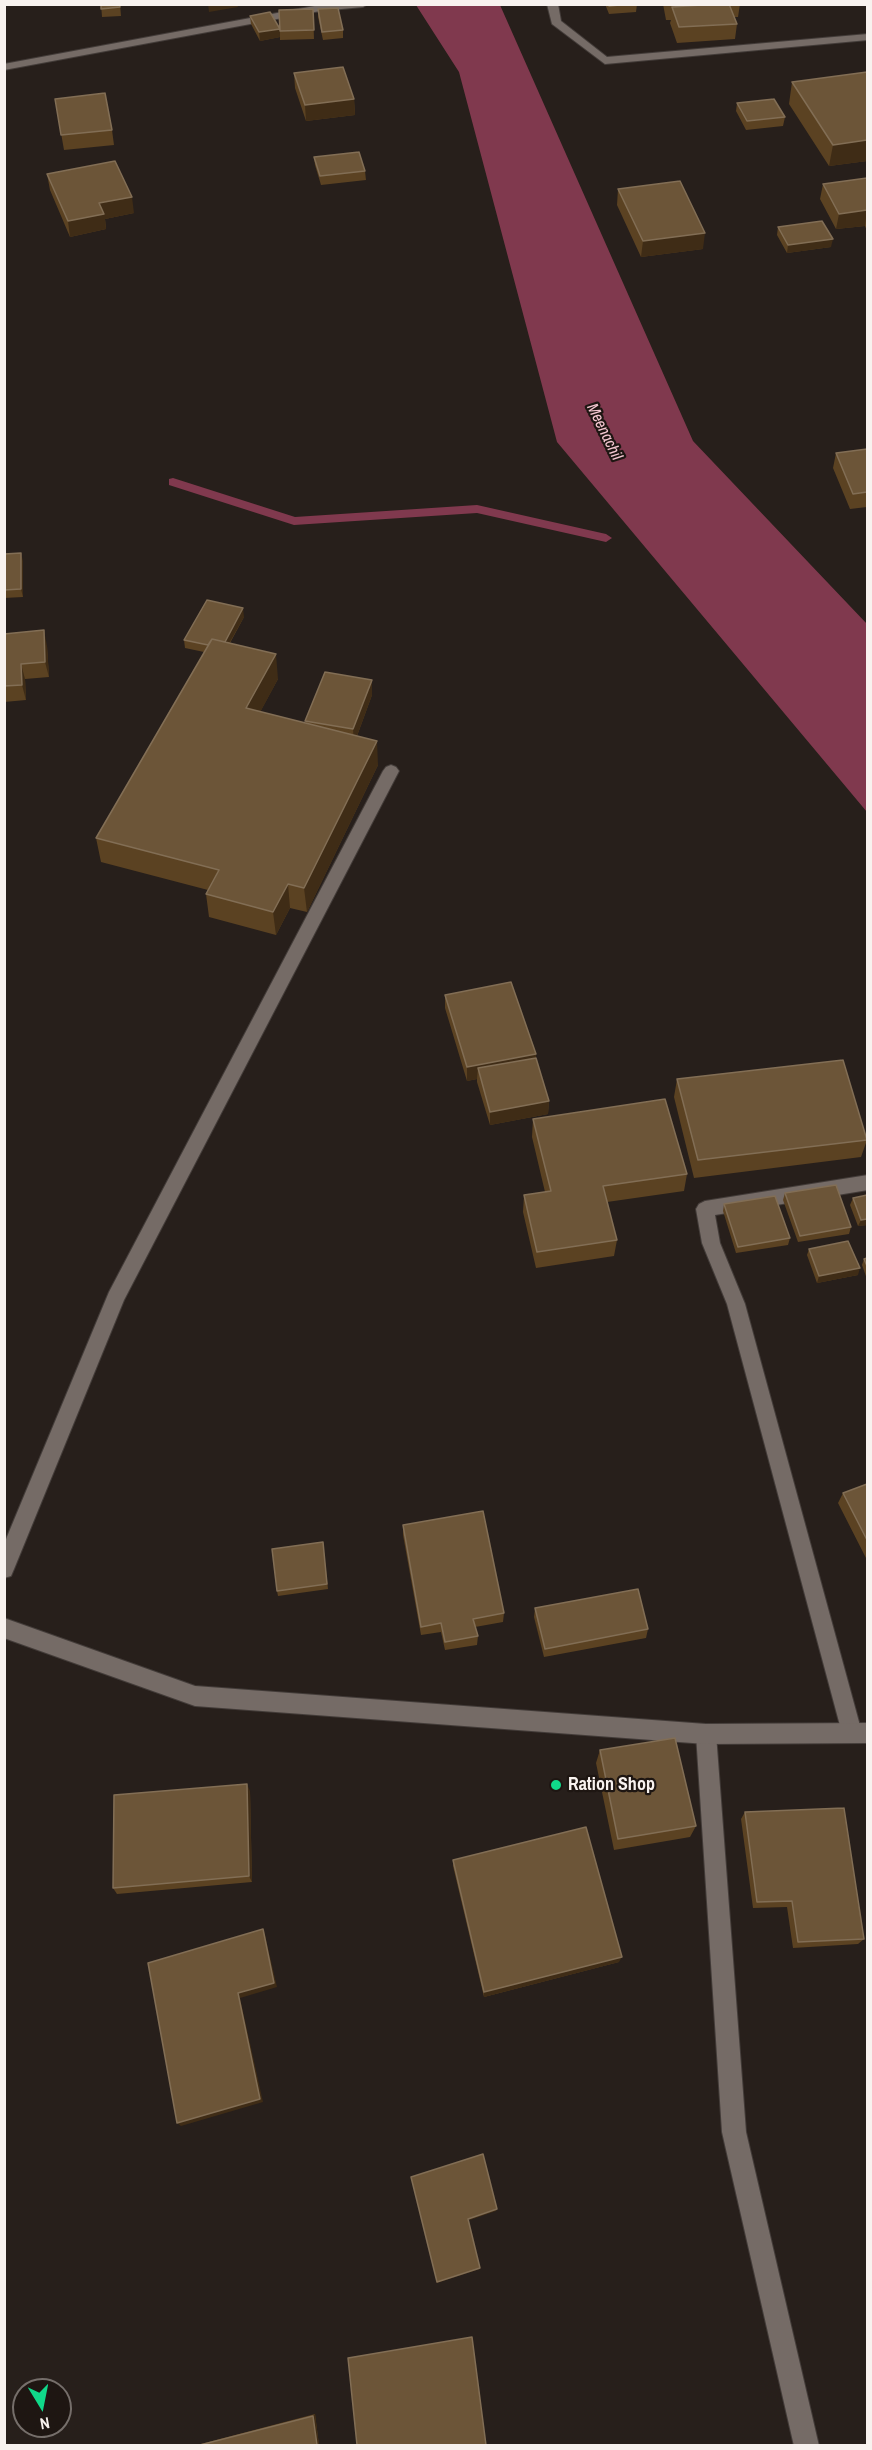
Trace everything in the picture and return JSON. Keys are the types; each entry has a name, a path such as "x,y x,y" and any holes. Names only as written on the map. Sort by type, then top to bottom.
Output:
{"street":[{"path":"552,4 556,22 606,61 867,37"},
{"path":"4,67 283,9 362,5"},
{"path":"4,1569 116,1298 391,771"},
{"path":"4,1628 195,1696 706,1734 860,1733 811,1575 736,1304 711,1243 705,1209 867,1182"},
{"path":"706,1734 734,2132 807,2445"}],"water":[{"name":"Meenachil","path":"416,5 500,5 693,441 867,624 867,812 557,442 459,72"}],"building":[{"path":"101,4 119,4 120,7 101,9"},
{"path":"729,4 737,24 679,27 672,7"},
{"path":"338,8 343,30 322,32 318,9"},
{"path":"313,9 314,30 280,31 279,10"},
{"path":"270,12 280,29 259,32 250,16"},
{"path":"343,67 354,99 305,105 294,73"},
{"path":"867,72 867,140 833,145 792,82"},
{"path":"105,93 112,130 61,135 55,99"},
{"path":"774,99 785,117 747,121 737,103"},
{"path":"359,152 365,171 320,176 314,157"},
{"path":"115,161 132,197 99,203 104,214 68,221 47,174"},
{"path":"867,178 867,210 839,214 823,184"},
{"path":"680,181 705,233 643,241 618,189"},
{"path":"822,221 833,239 788,245 778,227"},
{"path":"867,449 867,492 853,494 836,453"},
{"path":"21,553 21,589 4,590 4,554"},
{"path":"207,600 243,608 225,642 212,639 208,645 184,640"},
{"path":"44,630 45,662 21,664 22,685 4,686 4,634"},
{"path":"212,639 276,654 246,708 377,741 304,888 288,884 273,912 206,894 219,870 96,838"},
{"path":"325,672 372,680 353,729 305,721"},
{"path":"511,982 536,1054 467,1067 445,995"},
{"path":"536,1058 549,1101 490,1112 478,1068"},
{"path":"843,1060 867,1140 698,1160 677,1079"},
{"path":"665,1099 687,1174 603,1186 617,1240 537,1252 524,1195 551,1191 533,1119"},
{"path":"836,1185 851,1227 800,1236 785,1193"},
{"path":"867,1195 867,1219 861,1220 853,1198"},
{"path":"775,1196 790,1238 738,1247 724,1204"},
{"path":"848,1241 860,1268 819,1276 809,1249"},
{"path":"867,1484 867,1540 843,1493"},
{"path":"483,1511 504,1613 473,1619 478,1636 445,1642 441,1623 421,1627 403,1525"},
{"path":"323,1542 327,1584 277,1591 272,1549"},
{"path":"638,1589 648,1629 545,1649 535,1608"},
{"path":"675,1738 696,1826 618,1839 600,1750"},
{"path":"247,1784 249,1876 113,1888 114,1795"},
{"path":"844,1808 864,1939 798,1942 792,1901 757,1902 745,1812"},
{"path":"586,1827 622,1957 484,1992 453,1860"},
{"path":"263,1929 274,1983 238,1993 260,2099 177,2123 148,1963"},
{"path":"483,2154 497,2209 468,2219 480,2268 437,2282 411,2177"},
{"path":"472,2337 486,2445 357,2445 348,2358"},
{"path":"313,2416 317,2445 200,2445"}],"waterway":[{"path":"173,482 294,521 477,509 606,538"}],"place":[{"name":"Ration Shop","path":"556,1785"}]}
